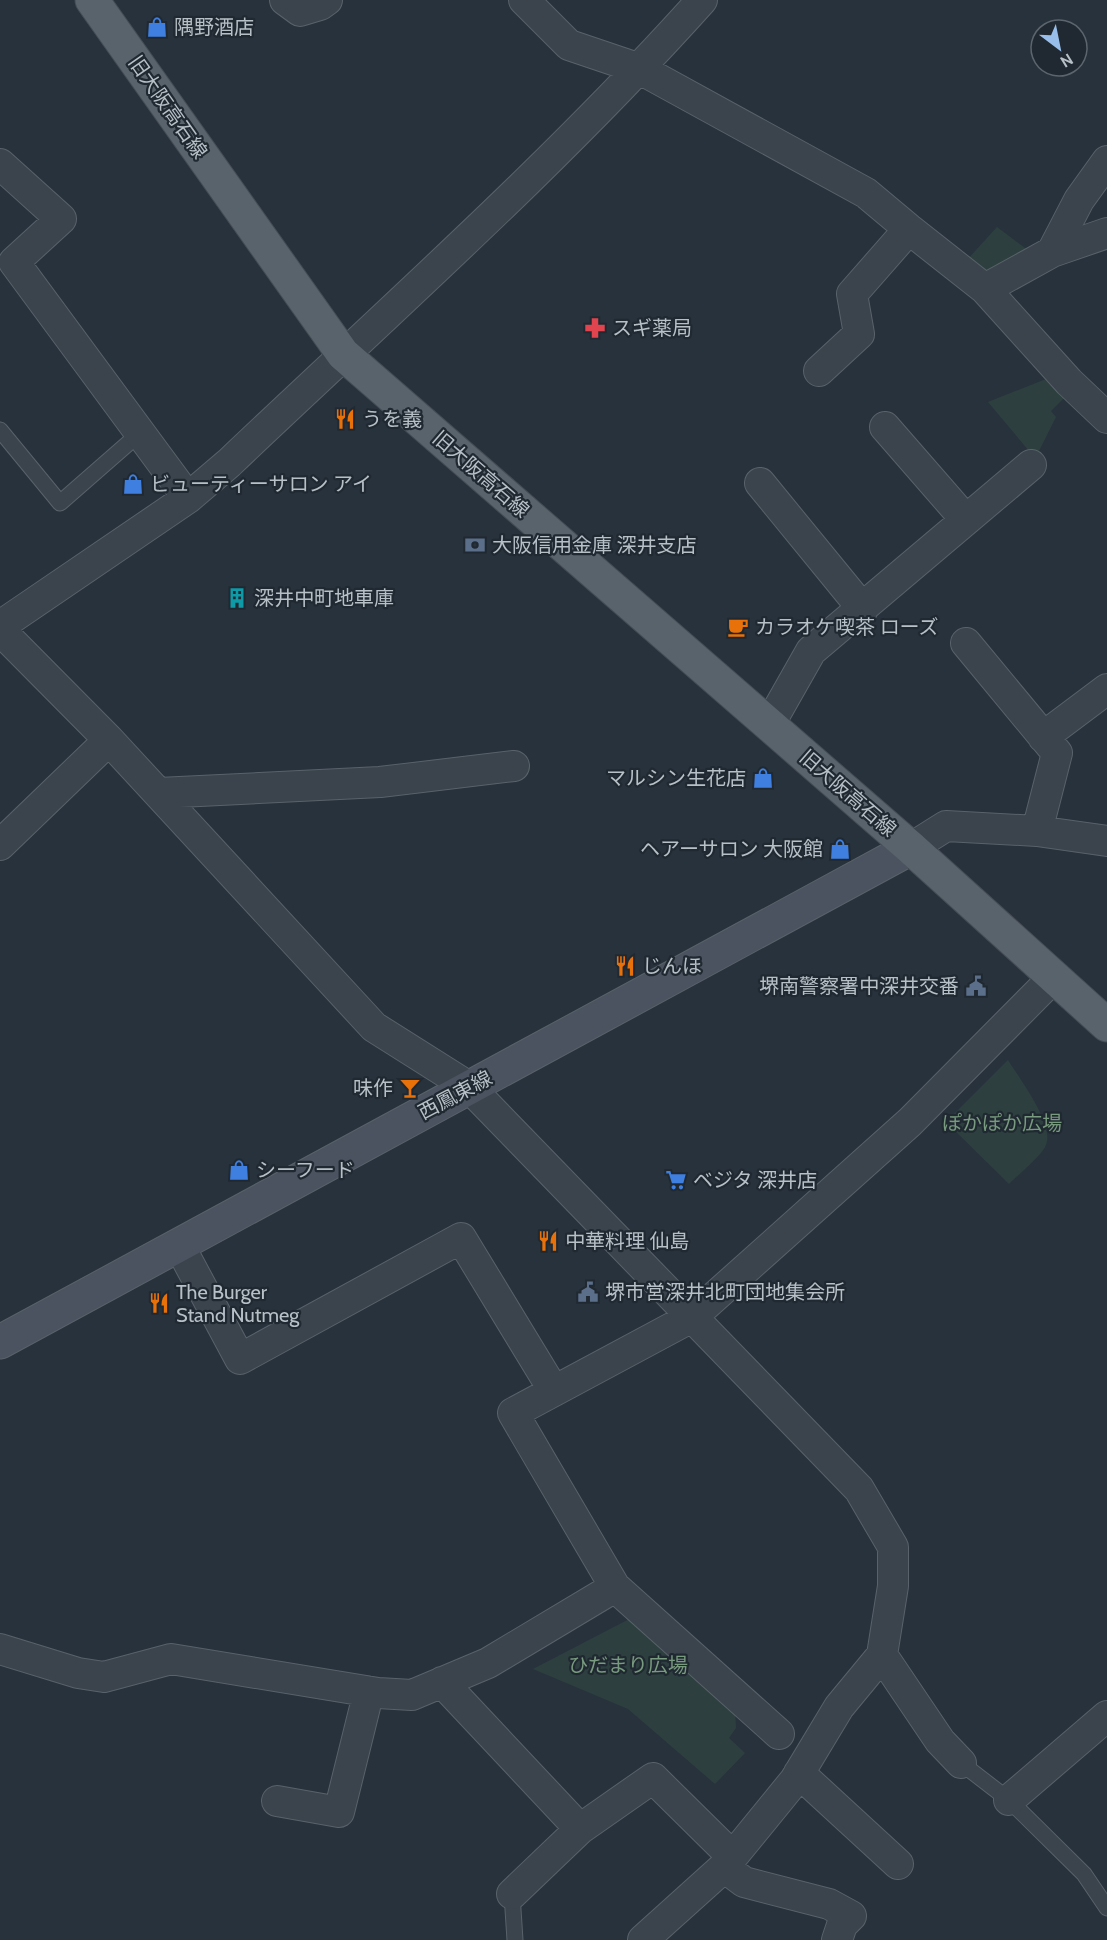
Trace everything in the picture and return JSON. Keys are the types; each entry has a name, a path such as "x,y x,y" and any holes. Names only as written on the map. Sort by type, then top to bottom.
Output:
{"main road":[{"name":"旧大阪高石線","path":"92,0 343,354 911,848 1107,1025"},
{"name":"西鳳東線","path":"0,1342 911,848"}],"street":[{"path":"285,0 300,11 320,5 327,0"},
{"path":"524,0 569,45 640,69 866,193 986,289 1069,382 1107,418"},
{"path":"643,1940 728,1862 799,1773 839,1707 882,1655 893,1586 893,1547 859,1489 469,1088 374,1027 110,740 3,639 188,498 229,463 640,69 702,0"},
{"path":"1052,252 1079,200 1107,161"},
{"path":"0,164 61,219 7,266 140,433 188,498"},
{"path":"819,371 859,334 852,294 909,229"},
{"path":"986,289 1052,252 1107,233"},
{"path":"885,427 966,520"},
{"path":"769,725 811,651 1031,465"},
{"path":"760,483 862,609"},
{"path":"966,643 1057,753 1037,831"},
{"path":"1043,737 1107,689"},
{"path":"0,845 110,740"},
{"path":"159,793 380,782 514,766"},
{"path":"911,848 946,826 1037,831 1107,841"},
{"path":"779,1734 615,1587 513,1413 693,1317 910,1122 1054,977"},
{"path":"179,1245 240,1359 461,1238 554,1391"},
{"path":"0,1649 78,1673 104,1677 171,1659 366,1691 412,1695 488,1663 615,1587"},
{"path":"882,1655 940,1741 961,1763"},
{"path":"442,1682 580,1829"},
{"path":"277,1801 339,1812 365,1707 366,1691"},
{"path":"1009,1800 1107,1716"},
{"path":"799,1773 898,1864"},
{"path":"512,1894 580,1829 653,1778 744,1882 829,1904 851,1916 842,1925 837,1940"}],"lane":[{"path":"0,430 60,503 140,433"},
{"path":"961,1763 1009,1800 1084,1874 1107,1908"},
{"path":"512,1894 516,1940"}],"green space":[{"path":"997,227 1029,251 993,273 978,273 966,261"},
{"path":"1046,379 1064,398 1051,411 1056,417 1034,457 988,402"},
{"name":"ぽかぽか広場","path":"1008,1060 1041,1115 1047,1138 1045,1147 1039,1156 1009,1184 946,1122"},
{"name":"ひだまり広場","path":"635,1616 735,1711 736,1728 729,1738 745,1753 715,1784 628,1709 533,1669"}],"place":[{"name":"隅野酒店","path":"157,27"},
{"name":"スギ薬局","path":"595,328"},
{"name":"うを義","path":"345,419"},
{"name":"ビューティーサロン アイ","path":"133,484"},
{"name":"大阪信用金庫 深井支店","path":"475,545"},
{"name":"深井中町地車庫","path":"237,598"},
{"name":"カラオケ喫茶 ローズ","path":"738,627"},
{"name":"マルシン生花店","path":"763,778"},
{"name":"ヘアーサロン 大阪館","path":"840,849"},
{"name":"じんほ","path":"625,966"},
{"name":"堺南警察署中深井交番","path":"976,986"},
{"name":"味作","path":"410,1088"},
{"name":"シーフード","path":"239,1170"},
{"name":"ベジタ 深井店","path":"676,1180"},
{"name":"中華料理 仙島","path":"548,1241"},
{"name":"堺市営深井北町団地集会所","path":"588,1292"},
{"name":"The Burger Stand Nutmeg","path":"159,1303"}]}
